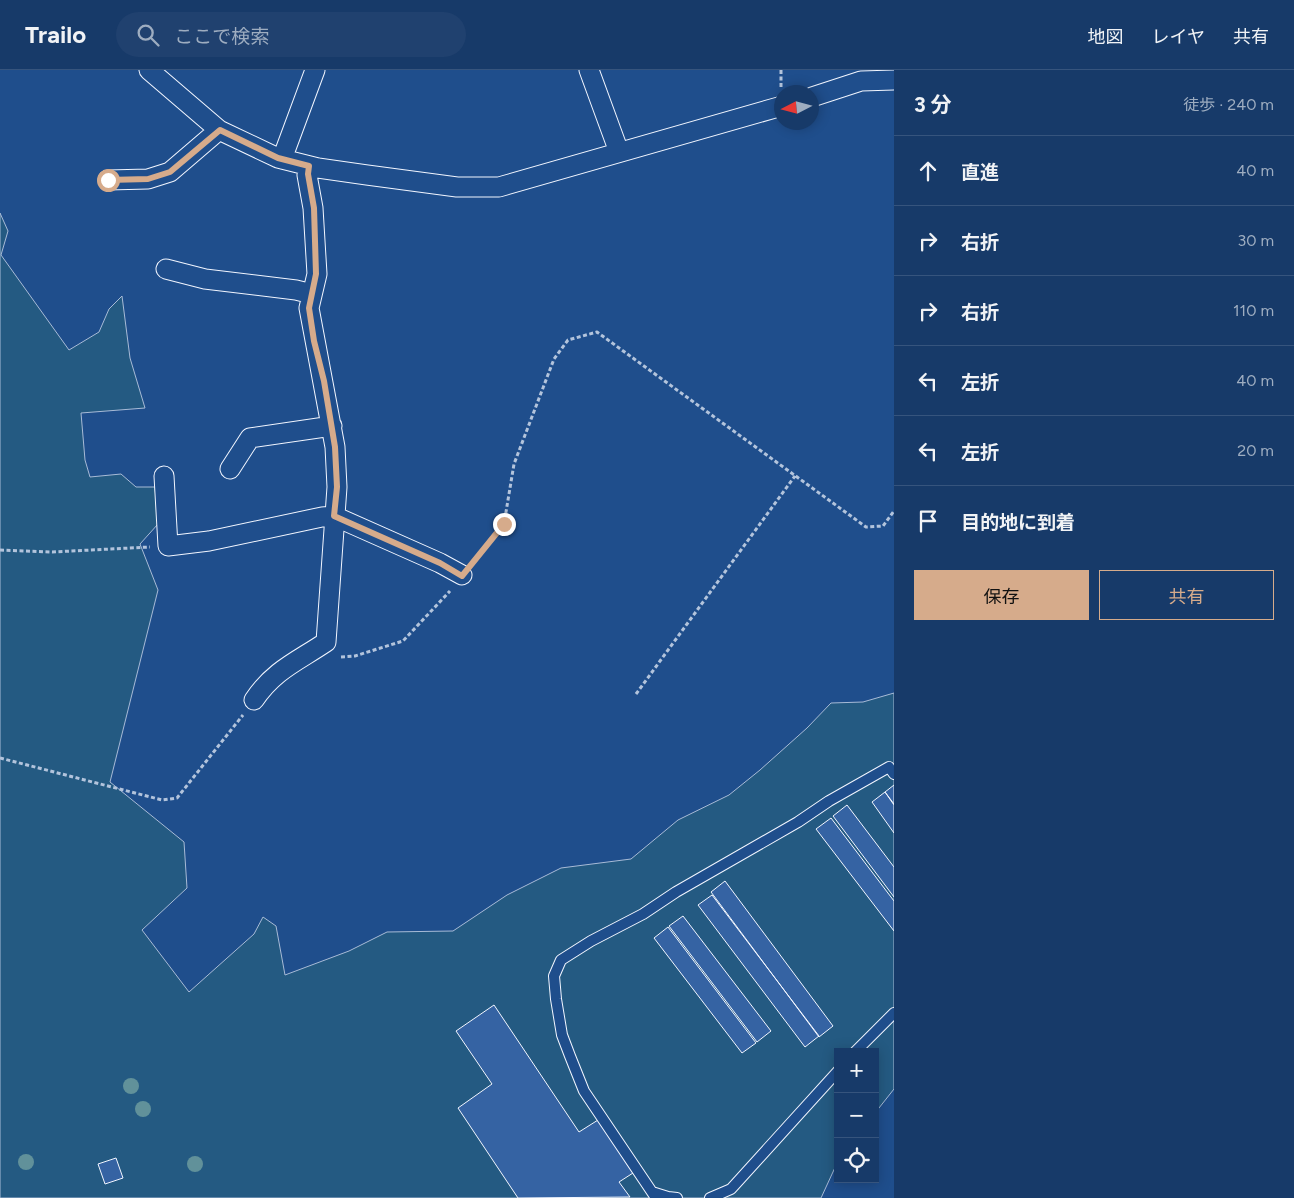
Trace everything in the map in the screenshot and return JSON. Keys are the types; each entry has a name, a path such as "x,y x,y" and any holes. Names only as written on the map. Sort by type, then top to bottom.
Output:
{"street":[{"path":"149,70 220,130 282,159 318,168 457,187 499,187 774,108"},
{"path":"282,159 315,70"},
{"path":"589,70 619,152"},
{"path":"819,95 861,82 894,80"},
{"path":"108,180 148,179 170,172 220,130"},
{"path":"254,700 263,687 277,673 326,642 337,487 332,426 309,308 316,274 314,208 308,174 309,166"},
{"path":"166,269 205,279 296,290 312,294"},
{"path":"230,469 250,438 332,426"},
{"path":"164,476 168,546 209,542 334,516 440,563 462,576"}],"lane":[{"path":"677,1198 654,1195 584,1091 570,1056 559,1020 554,976 561,960 591,941 643,914 676,892 798,822 844,792 889,768 894,774"},
{"path":"859,1048 894,1013"},
{"path":"710,1198 731,1189 834,1075"}],"path":[{"path":"781,70 782,85"},
{"path":"318,648 332,657 354,656 403,641 446,596 504,524 514,464 554,359 568,340 596,332 866,527 882,526 894,511"},
{"path":"636,694 795,476"},
{"path":"0,550 52,552 168,546"},
{"path":"0,758 162,800 177,798 254,700"}],"shaded area":[{"path":"0,213 8,231 1,255 69,350 99,332 109,309 122,296 130,358 145,408 81,413 85,460 90,477 121,474 136,487 155,487 158,524 140,544 158,590 110,782 184,842 187,888 142,930 189,992 254,934 263,917 276,926 285,975 349,951 387,932 453,931 507,895 561,868 631,859 678,820 729,795 807,728 831,703 863,702 894,693 894,1089 879,1108 879,1048 834,1048 834,1170 821,1198 0,1198"}],"building":[{"path":"894,785 894,804 885,792"},
{"path":"885,792 894,805 894,833 872,802"},
{"path":"847,805 894,867 894,897 833,816"},
{"path":"831,818 894,901 894,931 816,829"},
{"path":"725,881 833,1026 819,1037 711,892"},
{"path":"712,895 819,1036 805,1047 698,905"},
{"path":"683,916 771,1031 757,1042 669,926"},
{"path":"668,927 756,1043 742,1053 654,938"},
{"path":"494,1005 579,1132 598,1120 633,1173 619,1182 630,1197 518,1198 458,1108 492,1084 456,1031"},
{"path":"116,1158 123,1178 105,1184 98,1164"}],"route":[{"path":"108,180 148,179 170,172 220,130 278,158 309,166 308,174 314,208 316,274 309,308 335,447 337,487 334,516 440,563 462,576 504,524"}]}
